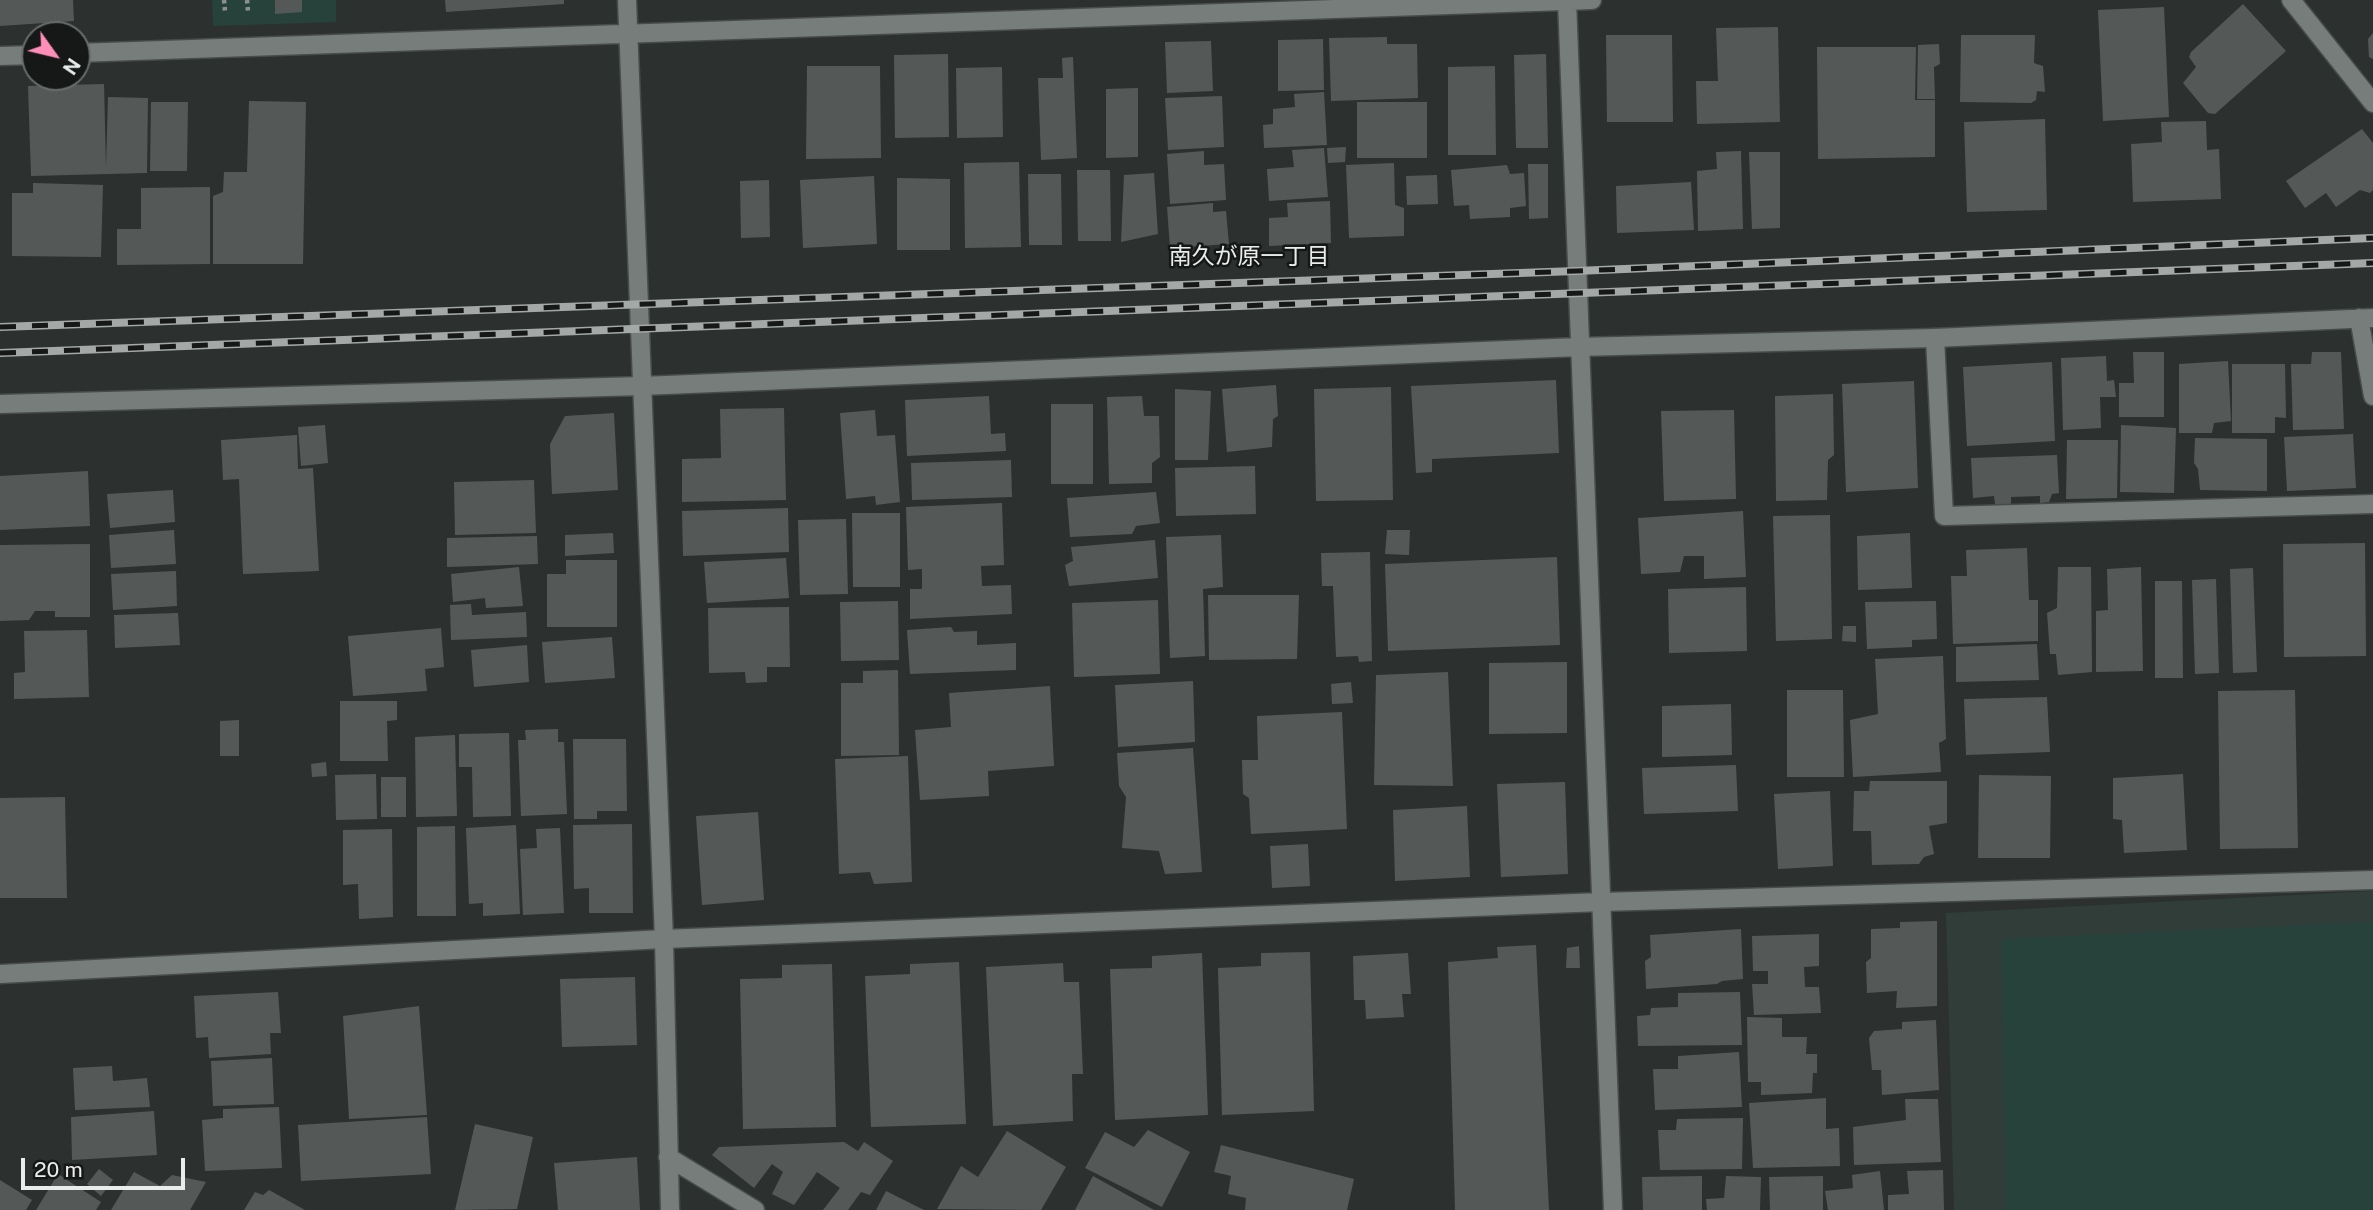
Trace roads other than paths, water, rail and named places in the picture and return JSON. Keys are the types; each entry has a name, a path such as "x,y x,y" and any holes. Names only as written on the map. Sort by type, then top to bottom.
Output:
{"street":[{"path":"627,0 664,939 670,1210"},
{"path":"91,53 629,36 1266,6 1592,0"},
{"path":"2291,0 2373,103"},
{"path":"1567,1 1578,347 1613,1210"},
{"path":"0,56 21,55"},
{"path":"0,404 642,386 1578,347 1935,338 2366,318 2373,396"},
{"path":"1935,338 1944,516 2373,504"},
{"path":"0,974 664,939 1601,902 2373,880"},
{"path":"668,1157 755,1210"}],"railway":[{"path":"0,327 1576,271 2373,238"},
{"path":"0,353 2373,263"}],"district":[{"name":"南久が原一丁目","path":"1249,257"}]}
